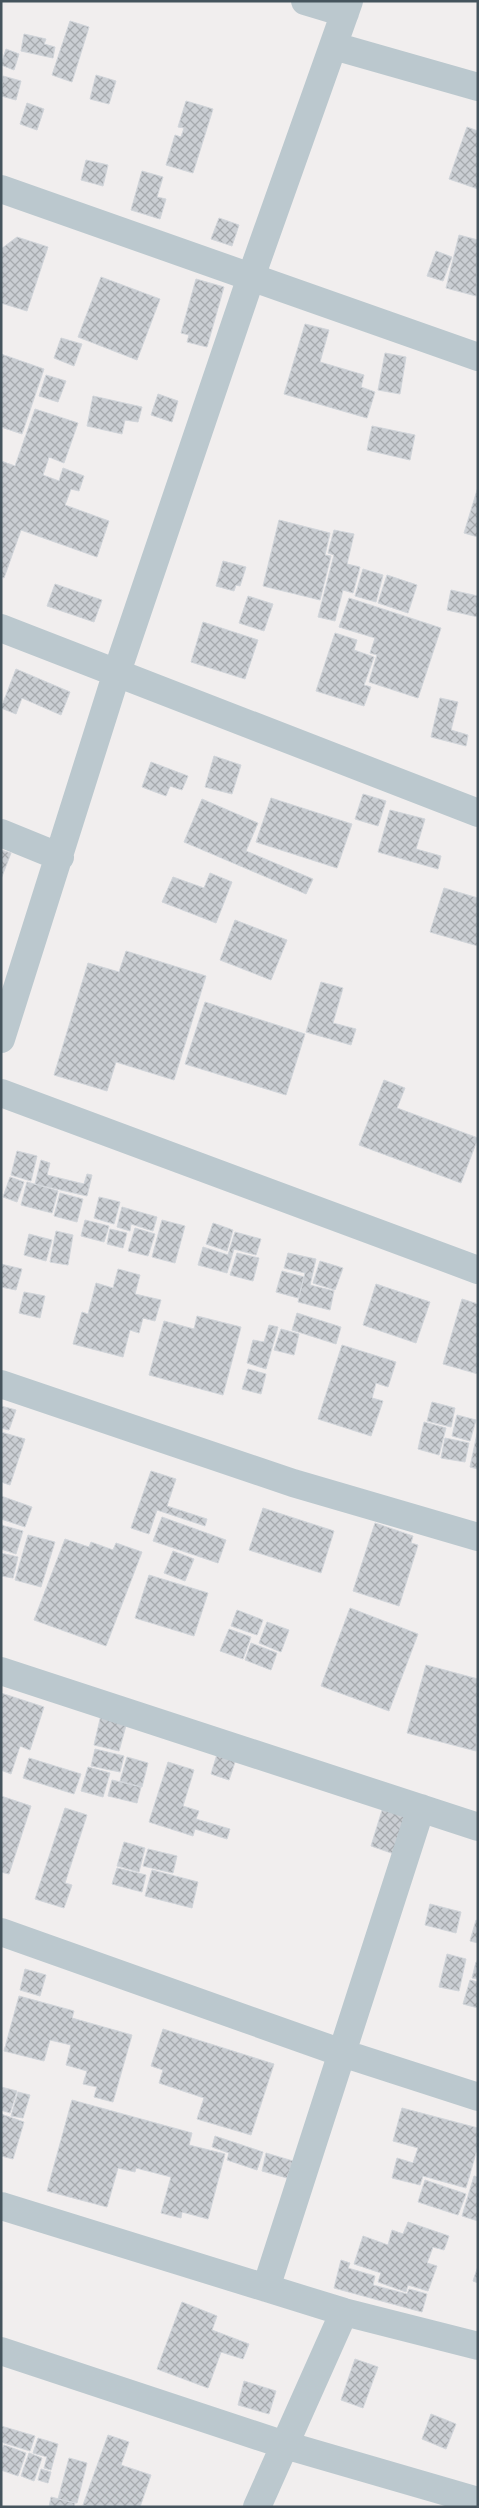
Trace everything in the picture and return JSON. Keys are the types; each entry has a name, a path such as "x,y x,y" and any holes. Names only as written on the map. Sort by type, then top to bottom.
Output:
{"street":[{"path":"1,1039 117,672 251,277 347,7 305,1"},
{"path":"334,46 478,87"},
{"path":"1,189 478,357"},
{"path":"1,628 478,813"},
{"path":"1,834 60,857"},
{"path":"1,1093 478,1270"},
{"path":"1,1384 293,1483 478,1537"},
{"path":"1,1671 478,1827"},
{"path":"266,2288 421,1808"},
{"path":"1,1932 342,2053 478,2097"},
{"path":"1,2206 344,2312 478,2346"},
{"path":"257,2507 344,2312"},
{"path":"1,2351 285,2445 478,2501"}],"building":[{"path":"70,21 89,27 72,82 52,75"},
{"path":"24,34 46,39 44,44 55,47 53,58 21,51"},
{"path":"6,49 19,54 14,70 1,65"},
{"path":"96,75 116,81 109,104 90,99"},
{"path":"3,76 21,81 16,100 1,96"},
{"path":"186,101 213,109 193,173 166,165 175,135 181,137 184,128 178,127"},
{"path":"27,103 44,109 37,130 20,124"},
{"path":"467,127 478,131 478,189 449,179"},
{"path":"86,160 108,165 103,186 81,180"},
{"path":"142,171 163,177 157,197 166,199 160,219 131,210"},
{"path":"219,218 239,225 232,246 211,239"},
{"path":"459,235 478,240 476,296 446,288"},
{"path":"17,237 48,247 27,311 1,303 1,249"},
{"path":"436,251 452,257 443,281 427,276"},
{"path":"101,277 160,299 137,360 78,337"},
{"path":"196,279 224,287 207,347 187,342 189,335 181,333"},
{"path":"305,324 329,330 320,362 364,375 361,387 375,392 367,418 284,394"},
{"path":"61,338 82,344 74,366 54,358"},
{"path":"385,353 406,357 400,394 378,390"},
{"path":"1,354 44,369 22,434 1,427"},
{"path":"46,375 66,381 58,402 39,396"},
{"path":"158,394 178,401 172,422 151,415"},
{"path":"93,396 142,407 138,422 125,420 122,434 87,426"},
{"path":"35,409 78,423 64,463 49,457 43,475 59,481 63,468 84,476 79,491 71,489 65,505 109,521 97,557 21,530 4,578 1,577 1,461 15,466"},
{"path":"372,426 415,435 410,460 367,450"},
{"path":"478,487 478,537 464,533"},
{"path":"279,520 330,533 325,555 331,556 320,600 263,586"},
{"path":"334,530 354,534 347,564 360,567 353,593 343,590 335,621 318,617 334,555 328,553"},
{"path":"223,561 246,567 240,586 236,585 234,591 216,586"},
{"path":"363,569 383,575 376,602 355,596"},
{"path":"387,575 417,585 408,613 378,603"},
{"path":"55,584 102,600 94,622 47,606"},
{"path":"451,590 478,596 478,617 447,610"},
{"path":"248,596 273,604 264,631 239,623"},
{"path":"349,598 441,628 418,698 369,682 377,655 370,653 375,638 339,627"},
{"path":"203,622 258,640 245,679 191,662"},
{"path":"335,633 357,640 354,650 374,657 364,685 371,687 364,706 316,691"},
{"path":"16,669 70,692 61,715 22,698 16,714 1,708"},
{"path":"440,698 458,702 451,730 468,735 466,746 431,737"},
{"path":"214,756 241,765 232,794 205,787"},
{"path":"151,762 188,776 182,790 170,786 166,796 142,787"},
{"path":"363,794 386,801 378,826 355,819"},
{"path":"271,798 352,824 337,868 256,842"},
{"path":"202,799 258,823 246,851 313,879 306,894 184,842"},
{"path":"390,810 425,819 416,849 441,856 438,869 378,852"},
{"path":"1,850 11,853 1,879"},
{"path":"210,873 232,882 216,923 162,902 173,877 204,888"},
{"path":"444,888 478,898 478,946 430,932"},
{"path":"235,920 287,940 271,980 220,960"},
{"path":"126,951 206,976 174,1080 116,1062 107,1091 54,1075 88,963 119,972"},
{"path":"321,982 343,988 333,1023 356,1029 351,1045 306,1032"},
{"path":"205,1002 305,1034 286,1095 185,1064"},
{"path":"384,1080 405,1088 397,1108 478,1138 461,1183 359,1145"},
{"path":"17,1151 37,1156 31,1181 11,1175"},
{"path":"41,1160 50,1163 47,1175 84,1184 87,1174 92,1175 87,1196 35,1184"},
{"path":"10,1177 24,1182 17,1202 3,1197"},
{"path":"27,1182 58,1191 52,1213 21,1205"},
{"path":"60,1193 83,1199 77,1222 54,1216"},
{"path":"99,1197 120,1202 114,1224 94,1218"},
{"path":"122,1207 157,1217 153,1231 131,1224 130,1231 117,1227"},
{"path":"85,1220 109,1226 104,1242 81,1236"},
{"path":"162,1220 185,1226 175,1263 152,1257"},
{"path":"213,1223 233,1230 227,1251 206,1244"},
{"path":"135,1228 155,1234 148,1256 128,1251"},
{"path":"110,1229 127,1233 123,1248 107,1244"},
{"path":"56,1231 73,1235 68,1265 50,1262"},
{"path":"235,1232 261,1239 256,1255 234,1249 227,1273 198,1265 203,1247 228,1255"},
{"path":"29,1234 52,1240 46,1261 24,1255"},
{"path":"237,1253 259,1258 253,1281 230,1275"},
{"path":"288,1253 316,1259 310,1285 334,1291 330,1310 298,1302 305,1273 284,1268"},
{"path":"320,1261 343,1268 335,1290 313,1283"},
{"path":"1,1264 22,1269 16,1290 1,1287"},
{"path":"118,1269 140,1275 135,1294 161,1300 155,1321 143,1318 139,1333 130,1330 123,1357 73,1344 82,1312 88,1314 96,1283 113,1288"},
{"path":"282,1271 304,1277 298,1298 276,1292"},
{"path":"376,1284 430,1302 416,1343 363,1325"},
{"path":"24,1292 45,1296 40,1318 19,1313"},
{"path":"462,1299 478,1304 478,1374 443,1364"},
{"path":"297,1313 341,1327 336,1344 292,1330"},
{"path":"197,1316 241,1327 223,1395 149,1375 164,1321 194,1329"},
{"path":"269,1325 278,1327 266,1369 247,1363 253,1340 264,1342"},
{"path":"281,1329 299,1334 294,1355 274,1350"},
{"path":"342,1345 396,1362 388,1387 376,1383 372,1398 383,1401 371,1436 318,1419"},
{"path":"248,1369 266,1374 261,1394 242,1389"},
{"path":"432,1402 455,1408 451,1427 427,1421"},
{"path":"1,1406 16,1410 9,1430 1,1428"},
{"path":"457,1415 476,1420 470,1441 452,1436"},
{"path":"424,1422 446,1428 439,1455 418,1449"},
{"path":"478,1429 478,1469 470,1467"},
{"path":"1,1432 25,1439 10,1485 1,1482"},
{"path":"445,1438 469,1443 465,1462 441,1458"},
{"path":"151,1471 176,1479 167,1506 207,1519 205,1526 157,1510 149,1534 131,1528"},
{"path":"1,1496 32,1507 25,1527 1,1519"},
{"path":"263,1508 334,1531 321,1573 249,1550"},
{"path":"162,1517 226,1540 218,1563 153,1541"},
{"path":"375,1523 413,1536 411,1543 418,1545 399,1606 353,1591"},
{"path":"1,1525 23,1531 16,1554 1,1549"},
{"path":"28,1535 55,1542 41,1587 15,1580"},
{"path":"65,1539 89,1547 91,1542 113,1550 116,1543 142,1552 106,1646 34,1620"},
{"path":"173,1551 194,1559 185,1581 164,1573"},
{"path":"1,1553 18,1557 13,1578 1,1576"},
{"path":"149,1575 208,1593 194,1636 135,1618"},
{"path":"350,1608 418,1634 389,1711 321,1686"},
{"path":"237,1610 263,1620 257,1635 231,1626"},
{"path":"267,1622 289,1630 281,1652 259,1643"},
{"path":"229,1629 251,1637 243,1659 220,1651"},
{"path":"251,1643 277,1653 271,1670 245,1660"},
{"path":"426,1665 478,1679 476,1751 407,1733"},
{"path":"1,1693 44,1707 30,1750 20,1746 11,1774 1,1770"},
{"path":"101,1715 127,1722 119,1751 94,1745"},
{"path":"95,1749 124,1756 120,1772 91,1766"},
{"path":"218,1751 237,1756 229,1780 211,1774"},
{"path":"127,1757 148,1763 142,1787 120,1781"},
{"path":"29,1758 81,1774 74,1794 23,1778"},
{"path":"168,1762 194,1770 183,1806 199,1811 196,1819 230,1829 227,1839 195,1829 193,1836 149,1822"},
{"path":"88,1767 110,1773 103,1797 81,1791"},
{"path":"112,1780 141,1787 137,1803 108,1796"},
{"path":"1,1796 31,1806 9,1874 1,1872"},
{"path":"383,1807 411,1816 397,1855 371,1846"},
{"path":"65,1808 87,1815 65,1883 72,1885 64,1908 35,1899"},
{"path":"124,1842 145,1848 139,1872 117,1866"},
{"path":"148,1849 177,1856 173,1873 143,1866"},
{"path":"117,1868 146,1875 142,1892 112,1884"},
{"path":"152,1870 198,1882 192,1908 145,1896"},
{"path":"430,1904 461,1912 456,1933 425,1925"},
{"path":"476,1920 478,1921 478,1943 470,1941"},
{"path":"447,1954 466,1959 459,1991 439,1987"},
{"path":"476,1962 478,1962 478,1979 472,1978"},
{"path":"25,1969 46,1975 40,1996 20,1990"},
{"path":"470,1980 478,1982 478,2008 463,2004"},
{"path":"19,1996 74,2011 72,2018 132,2035 113,2102 94,2097 97,2087 83,2084 87,2071 66,2065 71,2045 50,2040 44,2061 4,2051"},
{"path":"163,2029 274,2064 251,2135 197,2119 204,2098 159,2083 163,2070 151,2066"},
{"path":"1,2087 17,2091 10,2113 1,2110"},
{"path":"18,2092 30,2095 23,2118 11,2116"},
{"path":"72,2100 192,2133 189,2145 225,2154 208,2219 182,2212 181,2218 161,2213 171,2177 136,2168 135,2172 118,2168 107,2207 47,2191"},
{"path":"402,2108 478,2128 478,2146 466,2188 423,2176 420,2185 392,2178 397,2158 413,2163 418,2148 393,2141"},
{"path":"1,2114 24,2122 13,2159 1,2156"},
{"path":"215,2136 263,2152 257,2170 227,2160 229,2153 212,2147"},
{"path":"266,2153 293,2161 287,2178 262,2171"},
{"path":"474,2176 478,2177 478,2221 462,2216"},
{"path":"425,2180 466,2194 458,2215 418,2202"},
{"path":"408,2222 449,2236 444,2250 433,2247 427,2263 437,2266 428,2291 408,2285 406,2292 378,2282 381,2273 354,2264 363,2236 388,2245 392,2230 403,2234"},
{"path":"341,2260 350,2263 348,2268 375,2276 373,2285 407,2294 409,2289 427,2294 422,2312 334,2288"},
{"path":"478,2266 478,2283 473,2281"},
{"path":"182,2302 217,2316 212,2330 249,2344 243,2359 221,2352 208,2388 157,2369"},
{"path":"355,2359 378,2367 363,2408 341,2400"},
{"path":"244,2381 276,2391 269,2414 238,2405"},
{"path":"431,2414 456,2424 446,2449 422,2439"},
{"path":"1,2426 35,2436 30,2451 1,2442"},
{"path":"108,2435 129,2442 121,2465 151,2475 140,2507 90,2507 83,2505"},
{"path":"38,2438 58,2444 51,2470 44,2468 47,2457 33,2453"},
{"path":"4,2445 26,2453 18,2476 1,2470 1,2452"},
{"path":"29,2453 42,2458 34,2481 21,2476"},
{"path":"69,2458 87,2463 77,2503 58,2499"},
{"path":"41,2469 51,2472 48,2483 38,2480"},
{"path":"51,2497 75,2503 74,2507 49,2507"}]}
